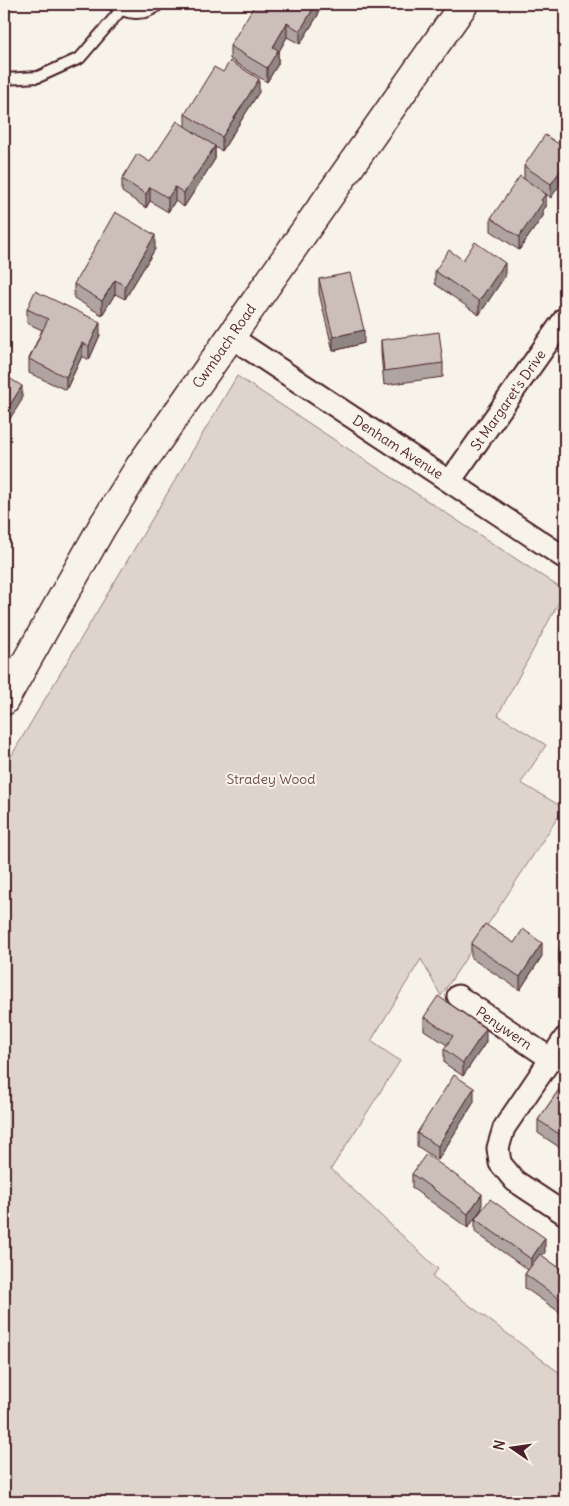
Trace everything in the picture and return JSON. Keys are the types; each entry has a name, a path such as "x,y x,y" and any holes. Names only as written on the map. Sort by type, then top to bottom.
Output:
{"main road":[{"name":"Cwmbach Road","path":"4,701 102,527 140,466 464,4"}],"street":[{"name":"St Margaret's Drive","path":"450,481 565,318"},
{"name":"Denham Avenue","path":"231,337 565,558"},
{"name":"Penywern","path":"458,996 551,1059"},
{"path":"565,1038 504,1128 498,1148 500,1163 515,1180 565,1214"}],"lane":[{"path":"112,4 132,14 144,13 159,4"},
{"path":"4,80 38,77 80,58 121,10"}],"green space":[{"name":"Stradey Wood","path":"237,376 565,591 498,715 546,745 521,783 564,808 441,996 421,959 371,1041 400,1061 331,1169 438,1269 432,1277 565,1377 565,1502 4,1502 4,768"}],"building":[{"path":"255,4 316,4 300,31 287,23 273,47 278,50 267,68 230,46"},
{"path":"230,61 259,79 222,137 185,114 214,67 223,72"},
{"path":"177,121 215,146 184,193 175,187 168,198 150,187 146,194 122,179 137,154 150,162"},
{"path":"545,135 565,148 565,164 551,184 524,166"},
{"path":"520,176 546,194 541,200 543,202 519,237 491,218"},
{"path":"115,212 155,235 125,286 115,280 102,301 74,284"},
{"path":"475,242 505,263 479,301 435,271 449,250 463,260"},
{"path":"350,273 364,330 333,337 319,279"},
{"path":"35,291 100,322 89,346 82,343 66,377 29,359 48,319 27,309"},
{"path":"439,332 443,363 384,371 381,340"},
{"path":"4,375 22,386 4,414"},
{"path":"485,924 514,943 523,929 542,943 520,977 471,944"},
{"path":"565,939 565,952 559,948"},
{"path":"438,996 486,1029 463,1063 444,1049 453,1036 424,1017"},
{"path":"454,1075 474,1088 438,1146 417,1133"},
{"path":"565,1081 565,1138 538,1120"},
{"path":"426,1154 482,1194 468,1214 412,1174"},
{"path":"490,1199 545,1238 531,1259 475,1219"},
{"path":"540,1254 565,1272 565,1303 525,1274"}]}
